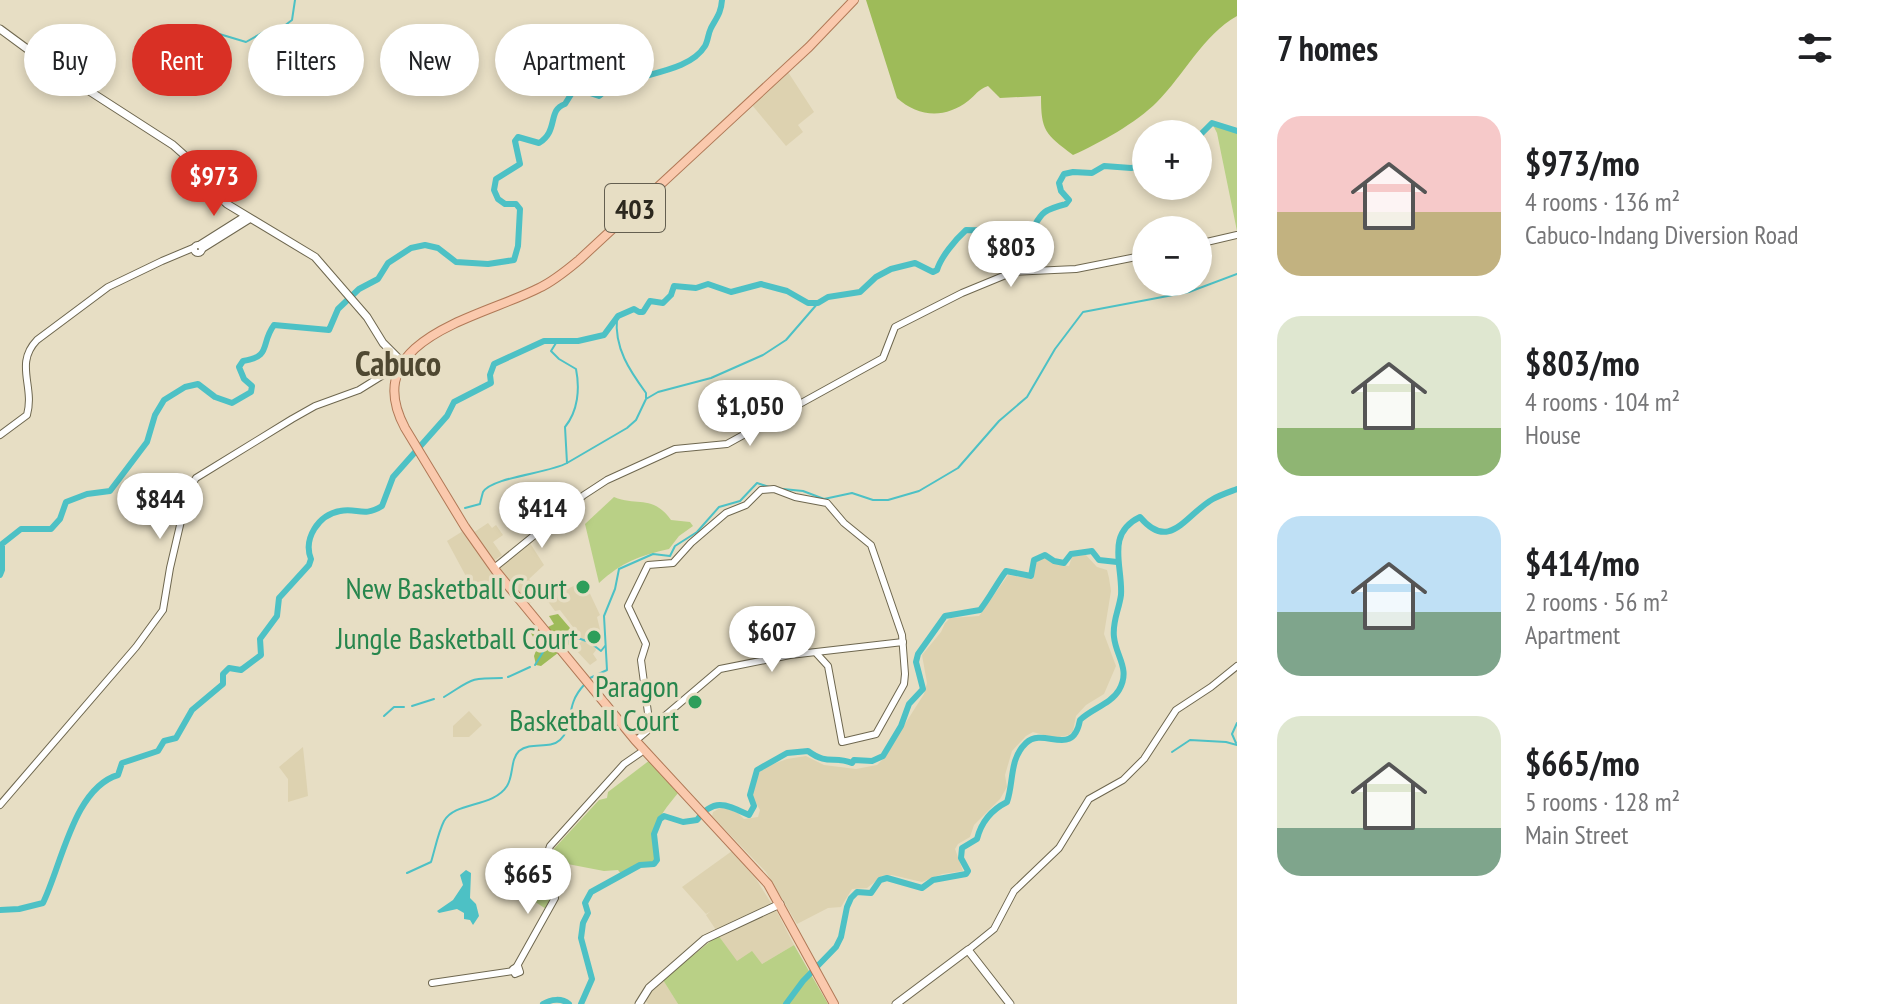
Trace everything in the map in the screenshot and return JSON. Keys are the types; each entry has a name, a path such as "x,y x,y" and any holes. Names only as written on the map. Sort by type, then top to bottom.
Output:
{"main road":[{"name":"403","path":"401,363 423,341 539,288 579,260 809,47 854,0"},
{"path":"0,29 61,73 173,145 201,170 219,198 315,257 372,323 383,343 401,363 395,383 395,404 416,447 465,527 494,568 638,744 760,873 834,1004"},
{"path":"639,1004 649,988 705,939 780,904"},
{"path":"896,1004 968,950 1010,1004"}],"street":[{"path":"0,435 27,415 30,404 26,355 37,340 108,287 195,249 248,218"},
{"path":"1212,241 1237,235"},
{"path":"494,568 571,508 590,497 607,480 675,449 727,444 883,358 895,327 962,293 1013,272 1076,269 1132,258"},
{"path":"0,805 136,647 163,610 188,491 196,478 315,406 365,386 401,363"},
{"path":"650,728 641,660 646,644 628,606 636,586 648,565 673,563 726,513 746,505 761,490 780,491 827,503 844,523 869,542 903,642 905,680 880,730 874,735 845,743 841,740 828,666 817,654"},
{"path":"432,983 515,968 555,898 546,858 550,846 624,764 650,728 720,669 790,655 903,642"},
{"path":"968,950 994,929 1014,891 1059,848 1089,799 1122,781 1140,764 1169,717 1181,705 1237,666"}],"shaded area":[{"path":"788,72 814,112 798,125 803,132 786,146 752,105"},
{"path":"488,523 492,528 496,525 503,535 493,542 502,555 492,562 473,533"},
{"path":"463,531 496,580 475,593 447,541"},
{"path":"530,543 544,565 529,579 543,596 528,604 499,568"},
{"path":"1085,554 1097,567 1107,570 1109,578 1111,591 1104,634 1116,666 1104,694 1086,705 1076,716 1069,735 1054,738 1033,732 1012,751 1005,775 1007,787 1000,799 974,825 970,837 955,849 963,871 942,874 922,882 892,875 882,876 867,888 852,889 841,907 828,908 797,924 766,872 712,816 713,812 722,807 744,819 758,817 760,810 752,796 757,775 765,767 787,759 806,756 824,765 856,769 877,765 924,694 927,683 922,655 945,623 950,618 979,616 1008,575 1033,579 1036,561 1044,557 1069,566 1072,557"},
{"path":"584,581 600,615 597,617 602,638 594,644 596,650 593,654 597,660 590,665 574,648 583,640 560,610 555,611 544,596 556,589 559,593"},
{"path":"469,711 482,725 469,737 453,737 453,726"},
{"path":"303,747 308,796 288,802 288,779 279,767"},
{"path":"732,851 756,879 773,906 716,930 706,915 711,911 706,914 682,887"},
{"path":"776,910 794,945 762,964 736,961 718,935"},
{"path":"663,980 678,1004 648,1004 643,998"}],"green space":[{"path":"866,0 1237,0 1237,16 1214,34 1148,110 1117,132 1073,155 1046,131 1041,96 1000,98 988,86 959,107 941,113 914,109 897,98"},
{"path":"1212,123 1237,131 1237,231 1217,133"},
{"path":"614,497 651,504 671,520 690,522 693,526 679,536 669,549 631,561 599,583 585,524"},
{"path":"558,614 576,639 541,666 536,665 534,656 538,645 529,630 534,625 546,628 554,624 549,616"},
{"path":"650,760 678,793 657,824 657,860 654,864 640,865 622,875 618,870 604,871 552,861 552,851 599,800 607,798 608,792"},
{"path":"540,861 547,864 554,895 546,909 522,893"},
{"path":"718,935 737,961 752,951 762,964 794,945 828,1004 678,1004 663,980"}],"water":[{"path":"466,870 471,873 470,898 476,904 479,916 473,925 457,909 437,911 453,900 463,885 460,875"}],"waterway":[{"path":"232,38 246,42 271,28 279,30 292,20 295,0"},
{"path":"0,575 2,544 21,529 51,529 60,519 66,502 87,494 110,491 147,442 155,415 164,400 185,387 198,384 215,397 232,403 251,392 252,386 244,379 239,367 243,361 262,353 274,325 329,330 338,309 359,289 378,279 388,263 411,248 425,245 438,248 456,262 488,264 514,260 520,209 516,204 505,204 498,199 494,190 496,179 520,164 515,141 518,137 539,143 545,138 556,111 565,104 575,88 599,96 624,82 684,64 696,56 706,44 722,0"},
{"path":"1212,123 1237,131"},
{"path":"0,910 43,903 71,829 90,795 118,775 122,763 158,751 164,741 176,738 192,710 223,684 223,674 229,668 241,670 261,655 260,639 277,616 279,598 309,565 309,544 314,529 332,513 346,510 365,512 382,506 393,477 447,416 454,402 491,383 494,364 544,341 578,341 604,335 618,316 634,309 643,312 650,301 663,303 674,286 696,288 708,284 731,292 761,284 787,291 808,303 818,303 828,297 860,292 876,277 891,269 915,263 933,272 966,230 1004,231 1017,239 1028,236 1042,214 1069,200 1059,183 1064,174 1092,173 1104,166 1132,168"},
{"path":"783,489 803,491 824,499 852,493 873,500 888,500 919,491 958,468 999,421 1027,397 1055,349 1083,312 1189,292 1237,274"},
{"path":"567,463 627,428 636,420 646,399 658,392 711,378 763,355 786,340 818,303"},
{"path":"617,318 621,349 646,398"},
{"path":"465,508 480,504 488,487 567,463 565,427 575,407 578,384 576,369 551,351 556,343 563,340"},
{"path":"590,678 607,670 604,616 619,569 653,554 670,556 675,546 697,532 719,507 740,501 757,483 769,487"},
{"path":"786,1004 836,947 847,907 857,892 871,893 880,880 887,878 922,888 933,880 966,874 968,871 961,858 962,848 977,839 988,818 1007,802 1014,763 1021,749 1033,739 1071,738 1080,720 1119,690 1124,676 1114,632 1121,595 1118,552 1119,542 1129,524 1140,517 1151,527 1169,531 1213,499 1237,489"},
{"path":"581,1004 592,979 581,938 588,913 585,903 591,892 640,865 654,864 657,860 654,834 660,819 664,816 683,822 697,820 709,808 721,805 749,815 754,806 750,795 757,770 787,753 808,751 821,758 852,763 854,760 872,761 883,756 901,726 909,704 923,689 916,662 918,654 945,616 980,610 1006,571 1031,576 1034,560 1045,555 1064,563 1071,554 1092,551 1099,560 1117,562"},
{"path":"557,638 562,637 571,643 578,638 586,641"},
{"path":"535,665 548,644"},
{"path":"592,644 601,651 605,646"},
{"path":"508,677 530,667"},
{"path":"444,697 472,681 502,678"},
{"path":"407,873 431,862 442,826 449,815 501,793 509,782 519,751 529,746 551,745 560,740 565,734 574,700 584,685"},
{"path":"412,706 434,699"},
{"path":"384,716 394,707 404,707"},
{"path":"1236,743 1232,734 1237,723"},
{"path":"1172,752 1190,740 1237,745"},
{"path":"543,1004 556,1000 569,1004"}],"place":[{"name":"New Basketball Court","path":"583,587"},
{"name":"Jungle Basketball Court","path":"594,637"},
{"name":"Paragon Basketball Court","path":"695,702"}],"district":[{"name":"Cabuco","path":"398,363"}]}
